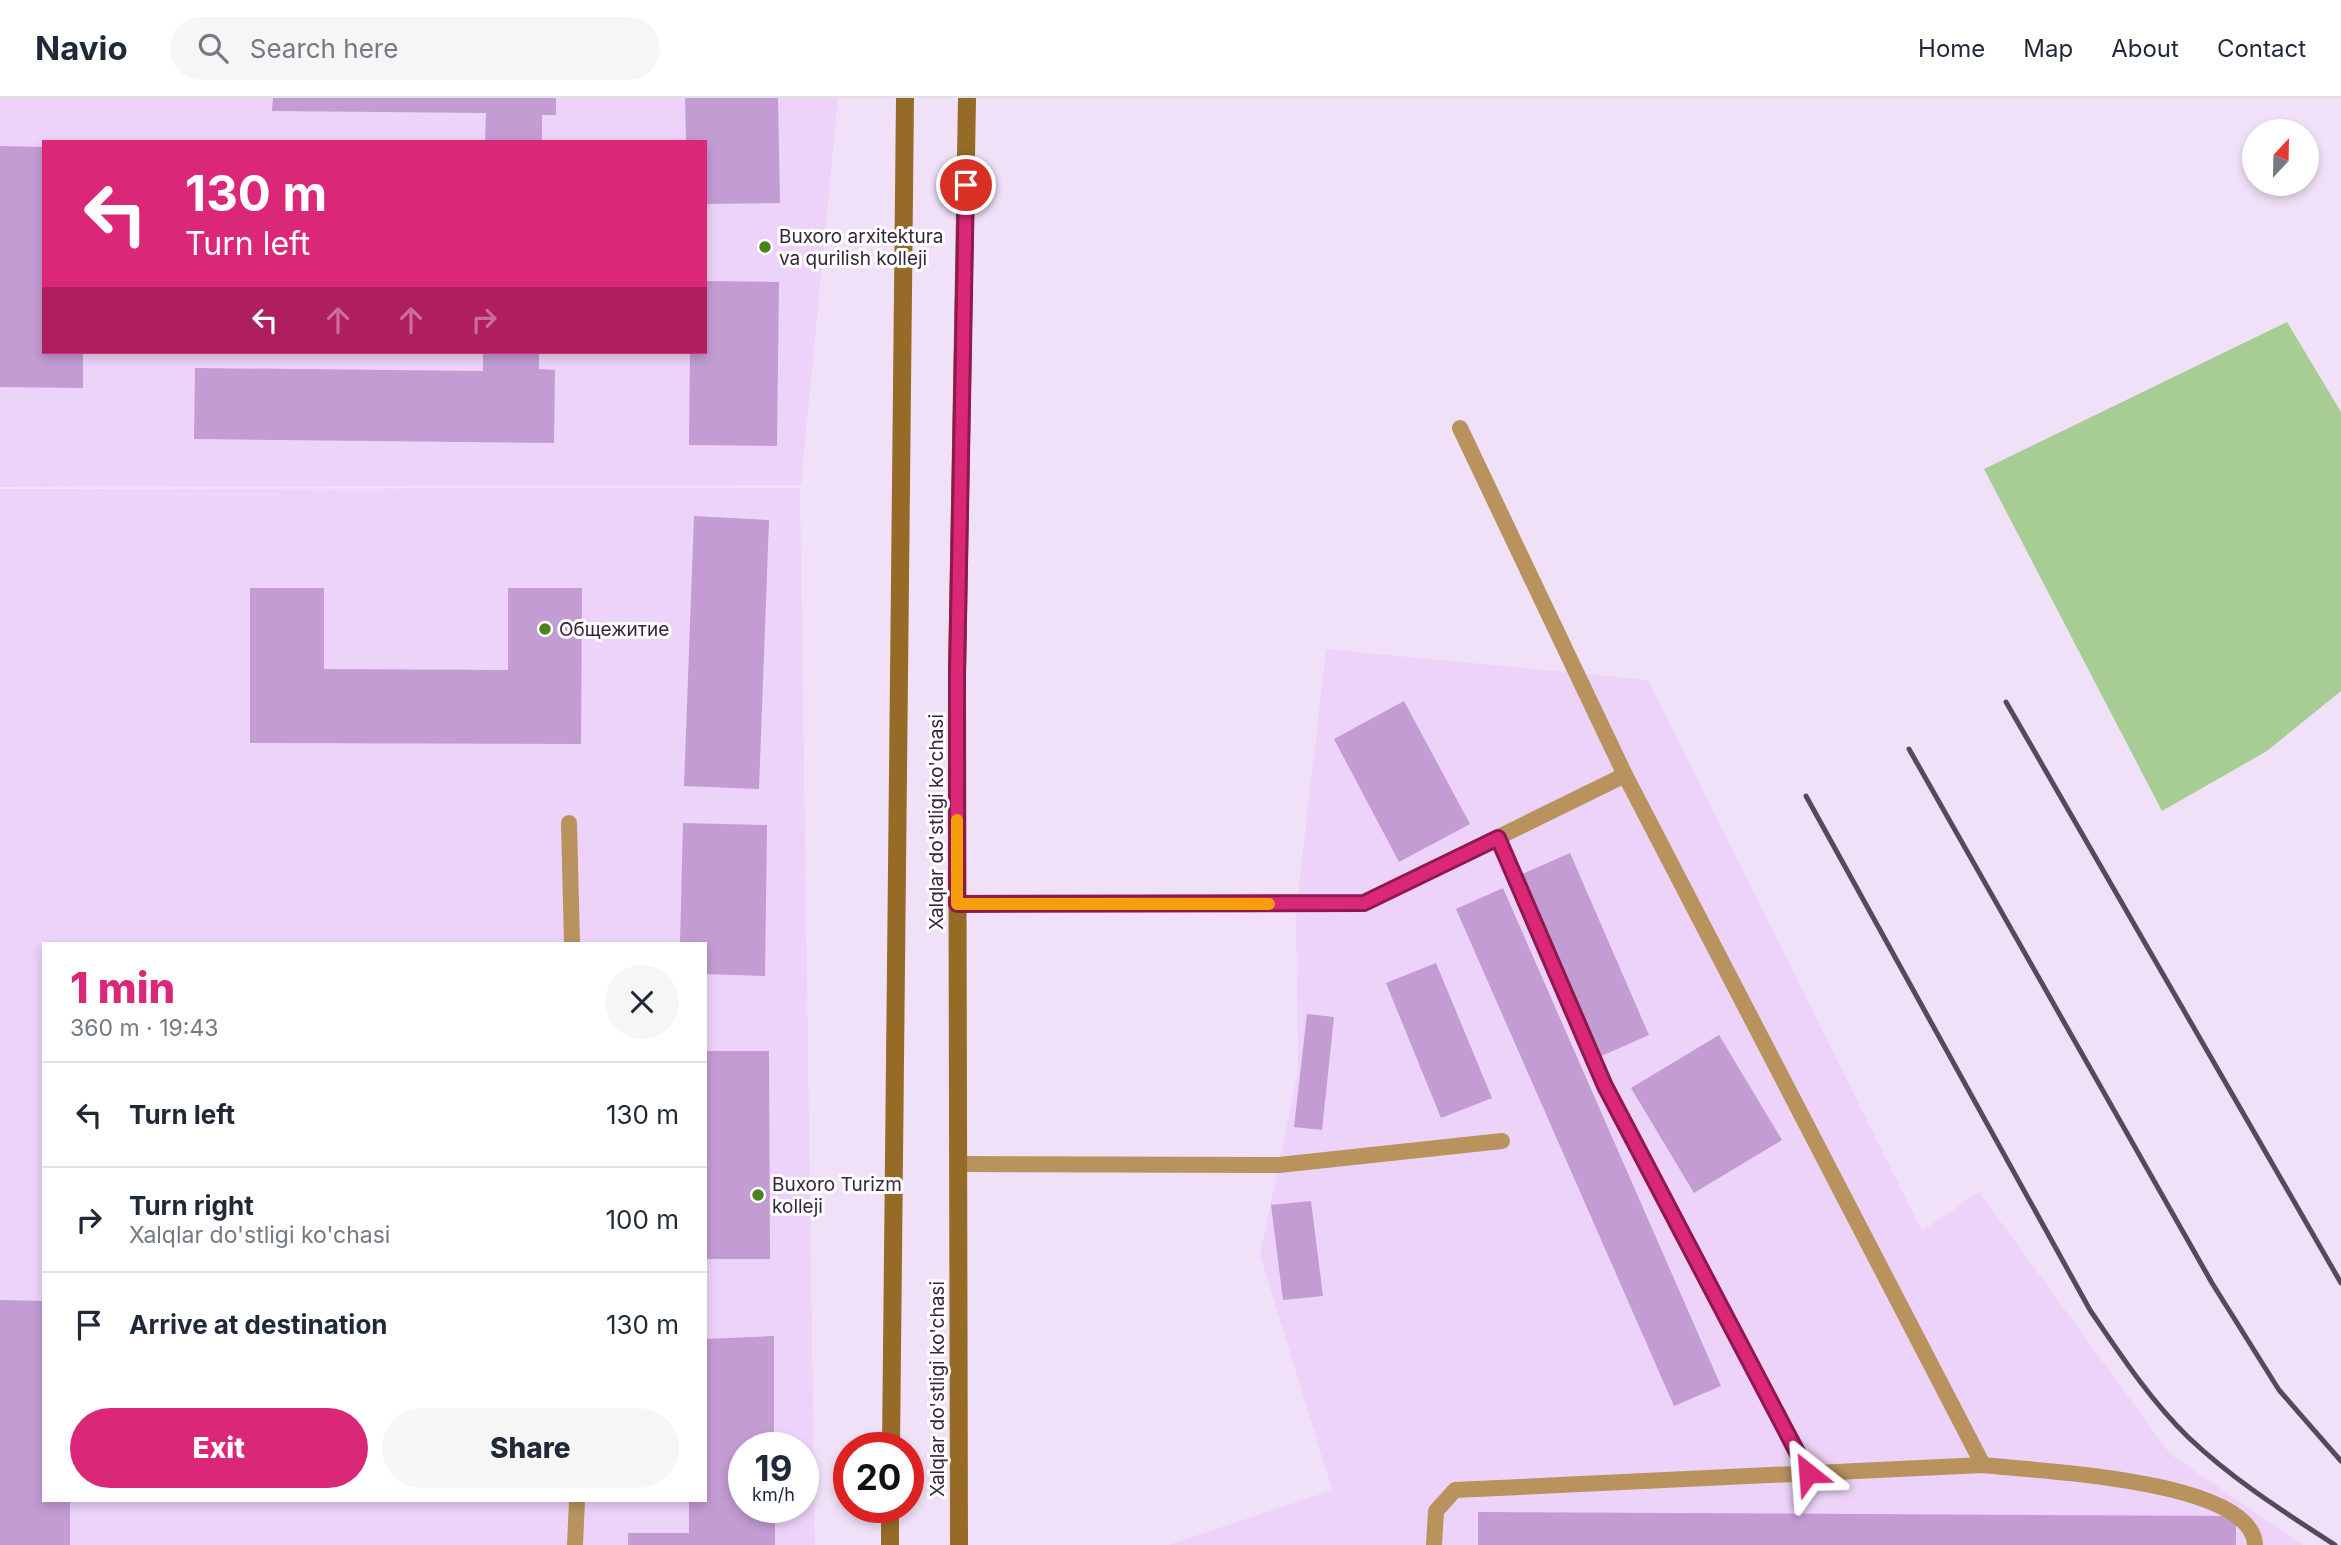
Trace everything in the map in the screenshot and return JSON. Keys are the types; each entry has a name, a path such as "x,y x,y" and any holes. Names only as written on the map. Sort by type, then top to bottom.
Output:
{"main road":[{"name":"Xalqlar do'stligi ko'chasi","path":"891,1432 905,98"},
{"name":"Xalqlar do'stligi ko'chasi","path":"959,1545 957,675 967,98"},
{"path":"890,1523 890,1545"}],"lane":[{"path":"1460,428 1625,775 1983,1465"},
{"path":"957,904 1364,903 1625,775"},
{"path":"569,823 572,942"},
{"path":"1498,838 1605,1086 1808,1473"},
{"path":"958,1164 1279,1165 1502,1141"},
{"path":"1434,1545 1436,1511 1455,1490 1983,1465 2165,1486 2227,1507 2241,1519 2255,1538 2255,1545"},
{"path":"575,1545 577,1502"}],"shaded area":[{"name":"Buxoro arxitektura va qurilish kolleji","path":"0,98 838,98 801,485 0,487"},
{"name":"Buxoro Turizm kolleji","path":"800,488 813,1432 728,1432 728,1523 815,1523 815,1545 0,1545 0,489"},
{"path":"1326,649 1648,680 1922,1231 1979,1192 2170,1454 2303,1545 1168,1545 1332,1490 1260,1255 1298,1071 1296,913"}],"green space":[{"path":"2287,322 2341,412 2341,691 2267,751 2162,811 1984,469"}],"building":[{"path":"273,98 556,98 556,115 542,115 542,140 485,140 486,113 272,111"},
{"path":"685,98 778,98 780,203 707,204 707,140 686,140"},
{"path":"0,146 42,147 42,354 83,354 83,388 0,387"},
{"path":"707,281 779,282 777,446 689,445 690,354 707,354"},
{"path":"483,354 539,354 539,369 555,370 554,443 194,439 195,368 483,371"},
{"path":"694,516 769,520 759,789 684,786"},
{"name":"Общежитие","path":"250,588 324,588 324,669 508,670 508,588 582,588 581,744 250,743"},
{"path":"1404,701 1470,824 1399,862 1334,739"},
{"path":"683,823 767,825 765,976 707,974 707,942 680,942"},
{"path":"1570,853 1649,1035 1599,1057 1520,875"},
{"path":"1503,888 1721,1386 1674,1406 1456,909"},
{"path":"1436,963 1492,1098 1441,1118 1386,983"},
{"path":"1307,1014 1334,1017 1322,1130 1294,1127"},
{"path":"1719,1035 1782,1140 1694,1193 1631,1088"},
{"path":"707,1051 769,1051 770,1259 707,1259"},
{"path":"1311,1201 1323,1296 1283,1300 1271,1205"},
{"path":"0,1300 42,1301 42,1502 70,1502 70,1545 0,1545"},
{"path":"774,1336 774,1432 728,1432 728,1523 775,1523 775,1545 628,1545 628,1533 689,1533 689,1502 707,1502 707,1339"},
{"path":"1478,1512 2236,1516 2236,1545 1478,1545"}],"railway":[{"path":"2006,702 2341,1283"},
{"path":"1909,749 2212,1283 2279,1390 2341,1461"},
{"path":"1806,796 2090,1310 2124,1360 2161,1408 2222,1467 2335,1545"}],"slow traffic":[{"path":"957,820 957,904 1269,904"}],"place":[{"name":"Buxoro arxitektura va qurilish kolleji","path":"765,247"},
{"name":"Общежитие","path":"545,629"},
{"name":"Buxoro Turizm kolleji","path":"758,1195"}],"route":[{"path":"966,185 957,675 957,904 1364,903 1498,838 1605,1086 1808,1473"}]}
